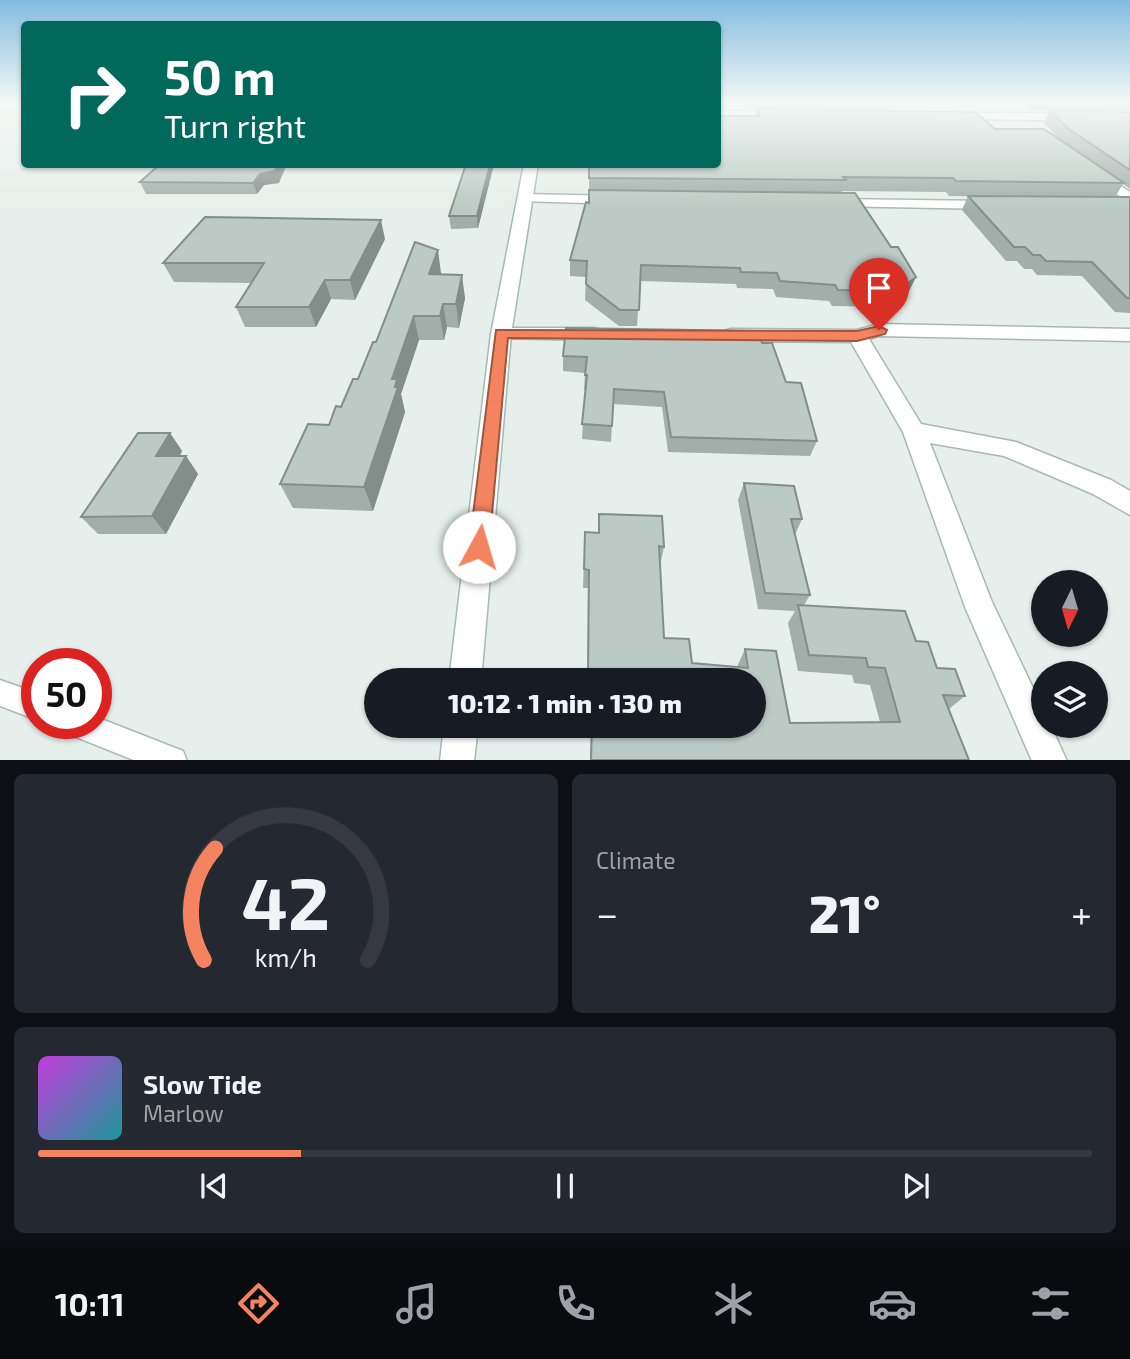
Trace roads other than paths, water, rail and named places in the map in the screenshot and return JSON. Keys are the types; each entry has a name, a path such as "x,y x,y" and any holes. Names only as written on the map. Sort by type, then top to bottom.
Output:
{"street":[{"path":"1080,162 1126,203"},
{"path":"466,668 501,334 530,168"},
{"path":"525,198 629,200"},
{"path":"819,203 1012,205"},
{"path":"706,335 857,336 879,330 1044,336 1130,335"},
{"path":"501,334 611,334"},
{"path":"857,336 914,431 979,607 1050,760"},
{"path":"914,431 1008,448 1102,487 1130,504"},
{"path":"457,760 460,738"}],"lane":[{"path":"0,693 21,701"},
{"path":"112,737 170,760"}]}
